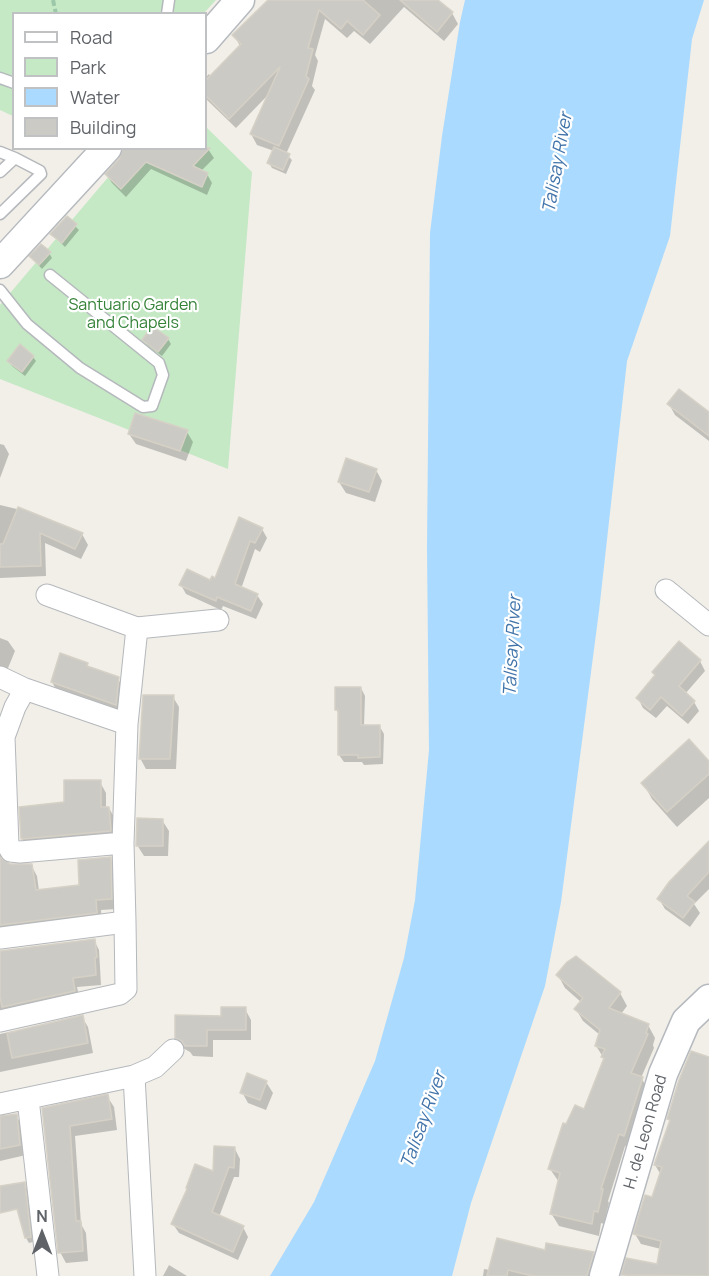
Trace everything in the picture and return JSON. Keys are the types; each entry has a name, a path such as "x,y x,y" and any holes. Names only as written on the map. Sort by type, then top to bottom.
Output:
{"street":[{"path":"207,38 240,0"},
{"path":"0,264 105,150"},
{"path":"666,590 709,625"},
{"path":"47,595 137,628 218,620"},
{"path":"0,1021 120,994 126,989 123,843 127,724 137,628"},
{"path":"0,677 25,689 127,724"},
{"path":"25,689 15,707 4,737 8,846 11,851 123,843"},
{"path":"0,938 125,922"},
{"name":"H. de Leon Road","path":"604,1276 663,1074 686,1021 709,999"},
{"path":"0,1104 134,1076 155,1066 173,1050"},
{"path":"134,1076 145,1276"},
{"path":"28,1099 48,1276"}],"lane":[{"path":"0,152 40,171 41,174 0,214"},
{"path":"0,172 15,158"},
{"path":"0,290 27,324 80,368 143,407 152,406 163,375 159,363 50,275"}],"green space":[{"path":"0,0 216,0 205,12 12,12 12,116 0,110"},
{"name":"Santuario Garden and Chapels","path":"207,128 252,172 228,469 0,379 0,305 131,150 207,150"}],"water":[{"name":"Talisay River","path":"465,0 704,0 692,39 670,236 627,361 599,611 561,902 545,986 471,1203 452,1276 270,1276 314,1202 375,1061 404,958 415,900 429,750 427,548 430,233 442,136"}],"building":[{"path":"268,0 363,0 380,15 363,35 347,21 341,29 319,10 308,48 313,49 306,76 309,79 279,146 250,134 280,67 229,119 207,97 207,79 241,44 232,35"},
{"path":"400,0 438,0 453,12 437,32"},
{"path":"274,147 290,154 283,170 267,163"},
{"path":"210,148 193,166 208,173 202,187 146,162 121,189 105,174 119,159 122,150 207,150"},
{"path":"67,216 77,224 62,243 50,234"},
{"path":"41,244 51,252 39,265 29,256"},
{"path":"152,326 169,338 158,352 142,340"},
{"path":"20,344 34,356 22,372 7,361"},
{"path":"679,389 709,412 709,436 667,404"},
{"path":"135,413 188,430 180,451 128,434"},
{"path":"346,458 377,469 369,492 338,482"},
{"path":"18,507 83,533 75,549 40,533 41,566 0,567 0,544 3,544"},
{"path":"239,517 263,528 255,543 250,541 235,584 258,594 251,611 217,597 216,601 179,585 187,569 210,580 212,576 215,578"},
{"path":"679,641 701,660 679,686 695,701 682,716 661,697 650,710 636,698 655,675 652,672"},
{"path":"60,653 88,663 87,666 119,677 116,705 51,682"},
{"path":"335,687 361,687 361,725 380,725 380,757 358,758 358,755 338,755 338,710 335,710"},
{"path":"143,695 174,695 170,759 139,759"},
{"path":"689,739 709,761 709,774 667,812 641,783"},
{"path":"64,780 101,780 101,807 109,807 111,831 21,839 19,807 64,802"},
{"path":"137,818 163,819 163,846 136,846"},
{"path":"709,841 709,872 687,896 695,902 683,918 657,899 669,882"},
{"path":"0,857 10,864 32,864 36,890 79,885 78,860 111,857 112,899 96,900 97,913 0,925"},
{"path":"95,939 96,975 73,978 75,991 2,1007 0,951"},
{"path":"576,956 621,992 609,1008 649,1024 646,1033 648,1034 631,1073 643,1077 624,1136 619,1134 601,1189 603,1189 598,1212 594,1211 592,1224 550,1214 560,1173 548,1169 563,1123 566,1124 575,1105 584,1109 604,1058 601,1057 605,1049 595,1046 600,1030 574,1009 583,998 556,975 567,962"},
{"path":"221,1007 246,1007 246,1030 207,1030 207,1046 185,1046 182,1041 175,1038 175,1015 221,1016"},
{"path":"83,1015 88,1043 12,1058 7,1033"},
{"path":"691,1051 709,1057 709,1276 621,1275 626,1258 657,1264 661,1241 633,1234 645,1195 652,1197 662,1167 654,1165 670,1120 667,1119 679,1080"},
{"path":"247,1073 267,1081 260,1100 240,1093"},
{"path":"108,1094 112,1119 70,1126 76,1221 81,1221 83,1251 58,1253 42,1108"},
{"path":"17,1114 20,1145 0,1149 0,1116"},
{"path":"214,1146 235,1147 234,1168 229,1167 212,1212 244,1226 233,1252 171,1224 187,1189 195,1164 213,1171"},
{"path":"25,1182 31,1237 25,1238 17,1209 0,1213 0,1186"},
{"path":"497,1238 545,1250 546,1243 594,1252 587,1276 533,1276 508,1270 507,1276 487,1276"}]}
